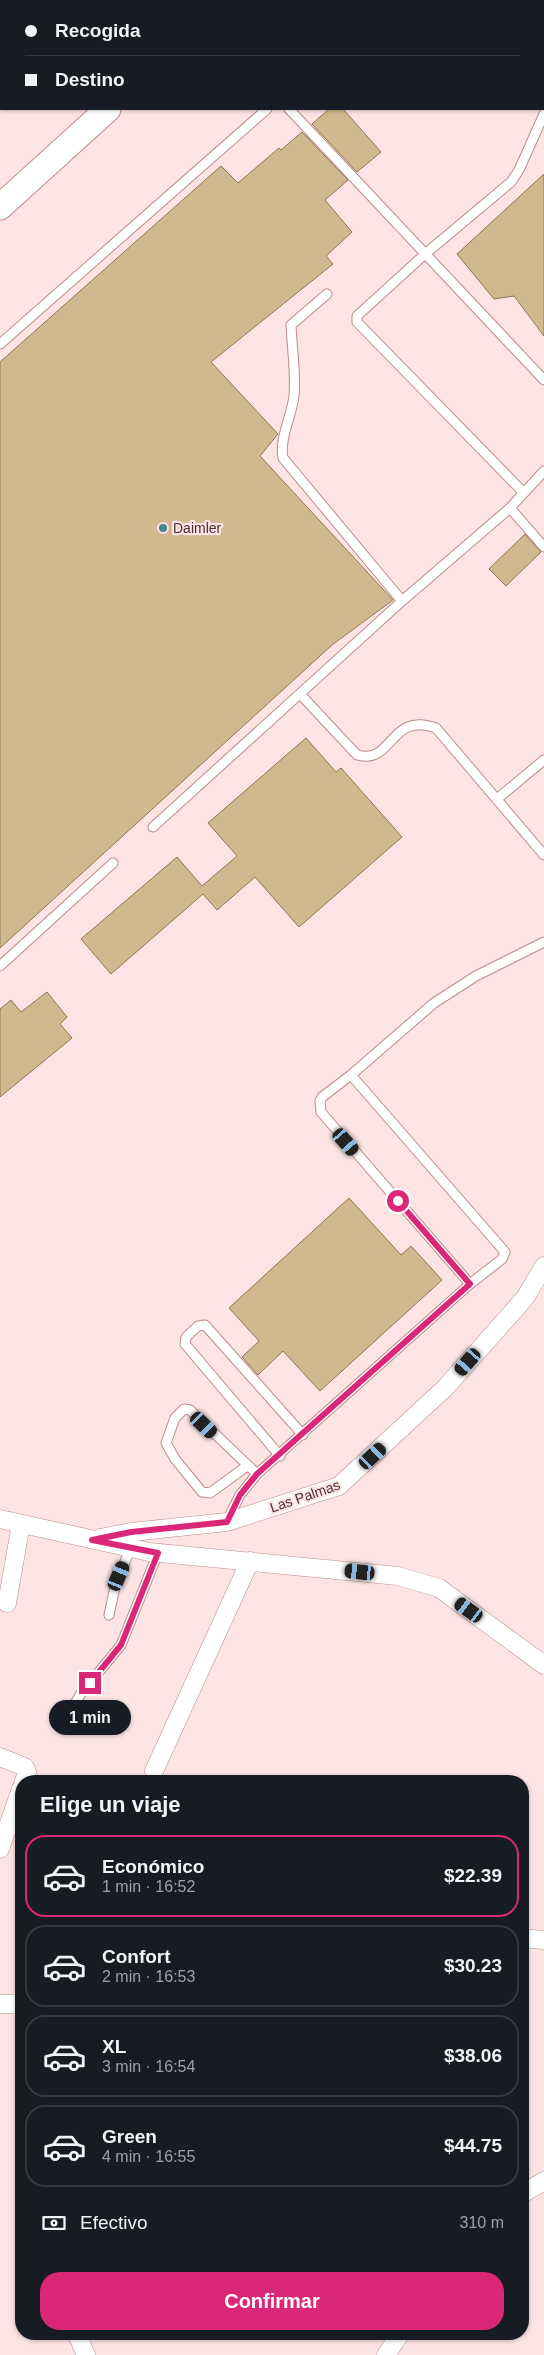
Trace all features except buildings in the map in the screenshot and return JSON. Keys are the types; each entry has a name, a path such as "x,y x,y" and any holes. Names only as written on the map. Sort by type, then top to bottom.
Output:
{"main road":[{"path":"0,207 107,110"}],"street":[{"name":"Las Palmas","path":"92,1540 131,1532 227,1522 333,1489 345,1483 445,1388 525,1298 544,1266"},
{"path":"0,1518 130,1549 398,1576 426,1583 439,1588 544,1665"},
{"path":"7,1603 21,1524"},
{"path":"154,1771 250,1561"},
{"path":"0,1757 23,1773"},
{"path":"0,1848 15,1811"},
{"path":"529,1939 544,1940"},
{"path":"0,2004 15,2004"},
{"path":"529,2190 544,2181"},
{"path":"80,2340 86,2355"},
{"path":"386,2355 396,2340"}],"lane":[{"path":"0,344 266,110"},
{"path":"290,110 544,380"},
{"path":"523,492 357,322 359,312 424,254 511,182 519,170 544,114"},
{"path":"327,294 291,325 294,392 288,429 283,442 283,458 402,601"},
{"path":"153,827 402,601 510,508 544,471"},
{"path":"510,508 544,547"},
{"path":"300,694 357,755 368,758 378,755 404,728 416,724 436,728 544,855"},
{"path":"497,799 544,760"},
{"path":"0,966 113,863"},
{"path":"470,1284 321,1112 320,1101 322,1097 351,1075 434,1003 476,976 544,942"},
{"path":"227,1522 240,1495 257,1474 280,1456 470,1284 502,1259 504,1248 351,1075"},
{"path":"280,1456 185,1344 186,1337 198,1326 205,1325 303,1435"},
{"path":"247,1466 210,1493 202,1492 175,1459 166,1443 175,1418 184,1409 190,1410 257,1474"},
{"path":"109,1615 115,1587 130,1549"},
{"path":"62,1726 80,1695 121,1645 158,1553"}],"place":[{"name":"Daimler","path":"163,528"}],"route":[{"path":"90,1683 121,1645 158,1553 92,1540 131,1532 227,1522 240,1495 257,1474 280,1456 470,1284 398,1201"}]}
